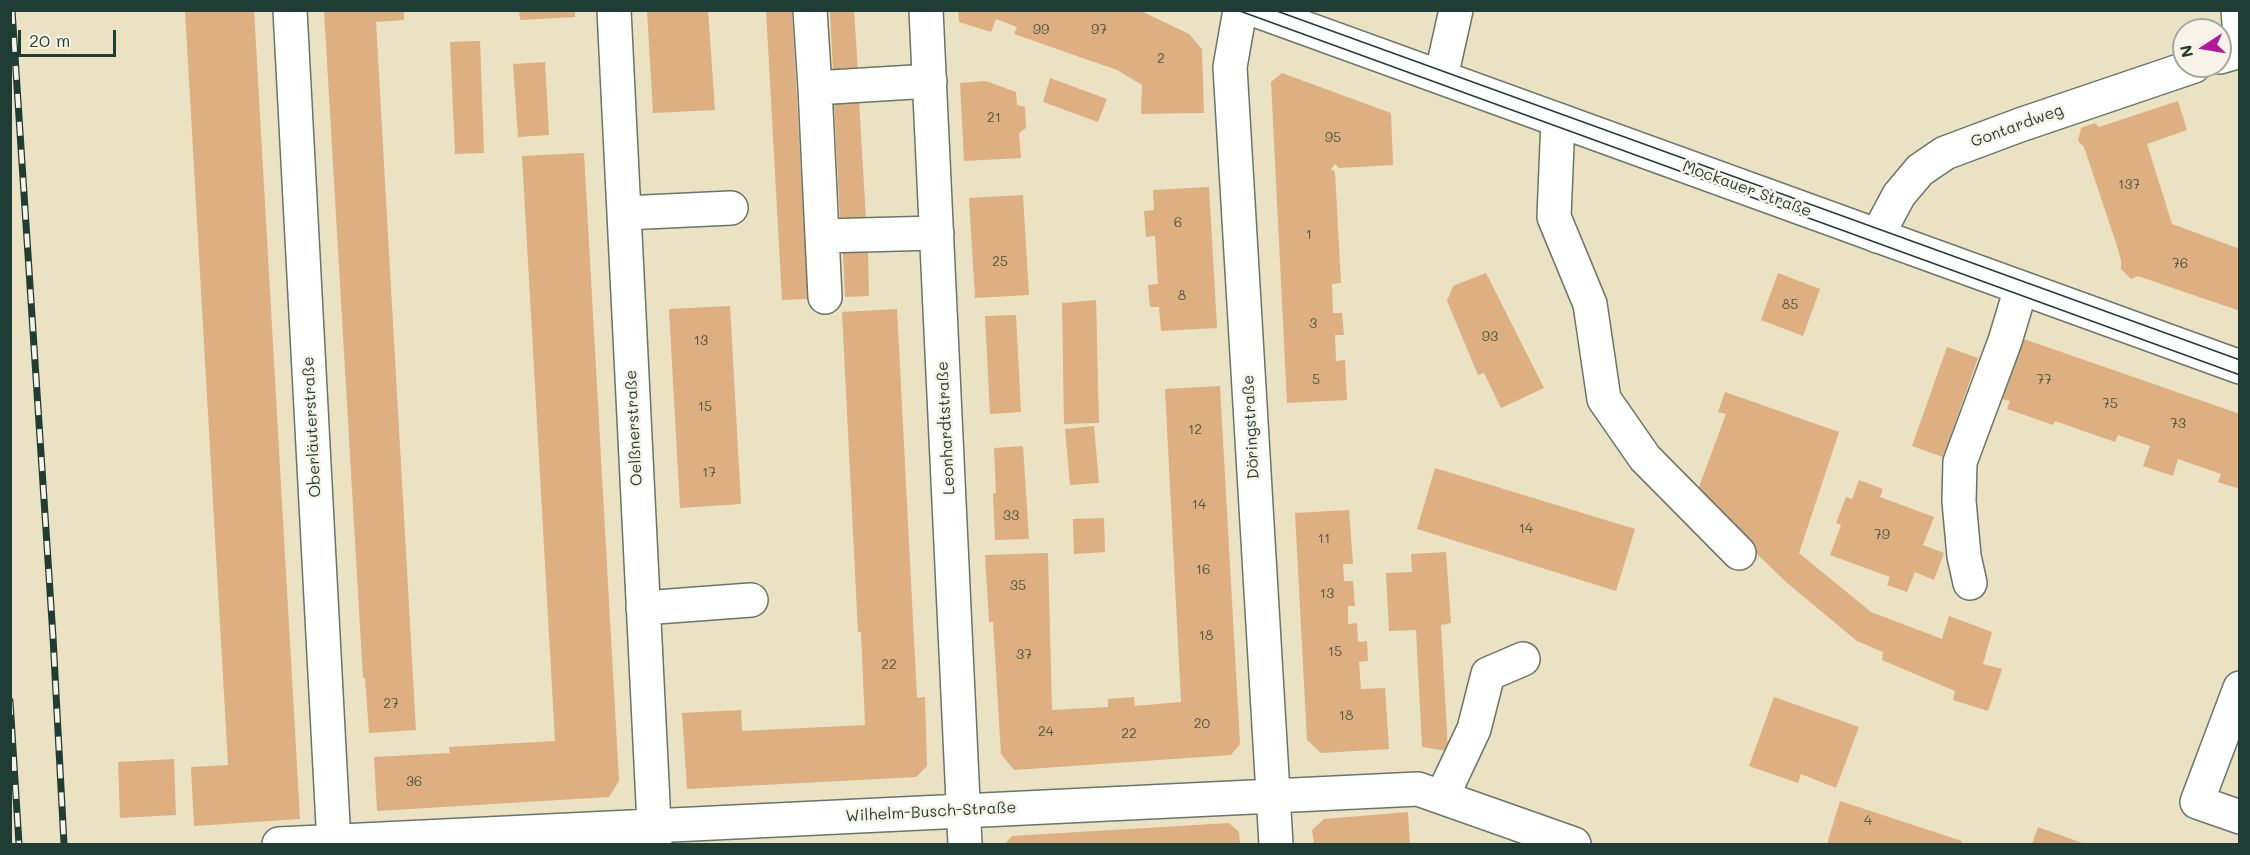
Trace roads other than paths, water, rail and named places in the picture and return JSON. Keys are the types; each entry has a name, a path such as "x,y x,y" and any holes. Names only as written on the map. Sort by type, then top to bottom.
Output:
{"street":[{"name":"Oberläuterstraße","path":"290,10 334,843"},
{"name":"Oelßnerstraße","path":"614,10 654,835"},
{"path":"810,10 825,297"},
{"name":"Leonhardtstraße","path":"926,10 965,844"},
{"name":"Döringstraße","path":"1240,10 1230,67 1276,844"},
{"name":"Mockauer Straße","path":"1255,10 2240,367"},
{"path":"1441,77 1456,10"},
{"path":"2238,10 2240,36"},
{"name":"Gontardweg","path":"1877,236 1899,195 1920,170 1945,153 2020,124 2172,73"},
{"path":"814,88 930,81"},
{"path":"1558,120 1554,217 1590,304 1604,399 1645,458 1739,553"},
{"path":"624,213 732,208"},
{"path":"822,236 937,233"},
{"path":"1970,583 1964,556 1959,501 1960,462 2005,341 2021,288"},
{"path":"643,608 751,600"},
{"path":"1442,797 1474,729 1488,674 1523,659"},
{"path":"2240,688 2197,802 2240,817"},
{"name":"Wilhelm-Busch-Straße","path":"279,844 654,835 963,810 1418,789 1574,844"}],"tram line":[{"path":"1237,10 2240,375"},
{"path":"1274,10 2240,360"}],"railway":[{"path":"12,10 53,637 64,844"},
{"path":"10,701 19,844"}]}
